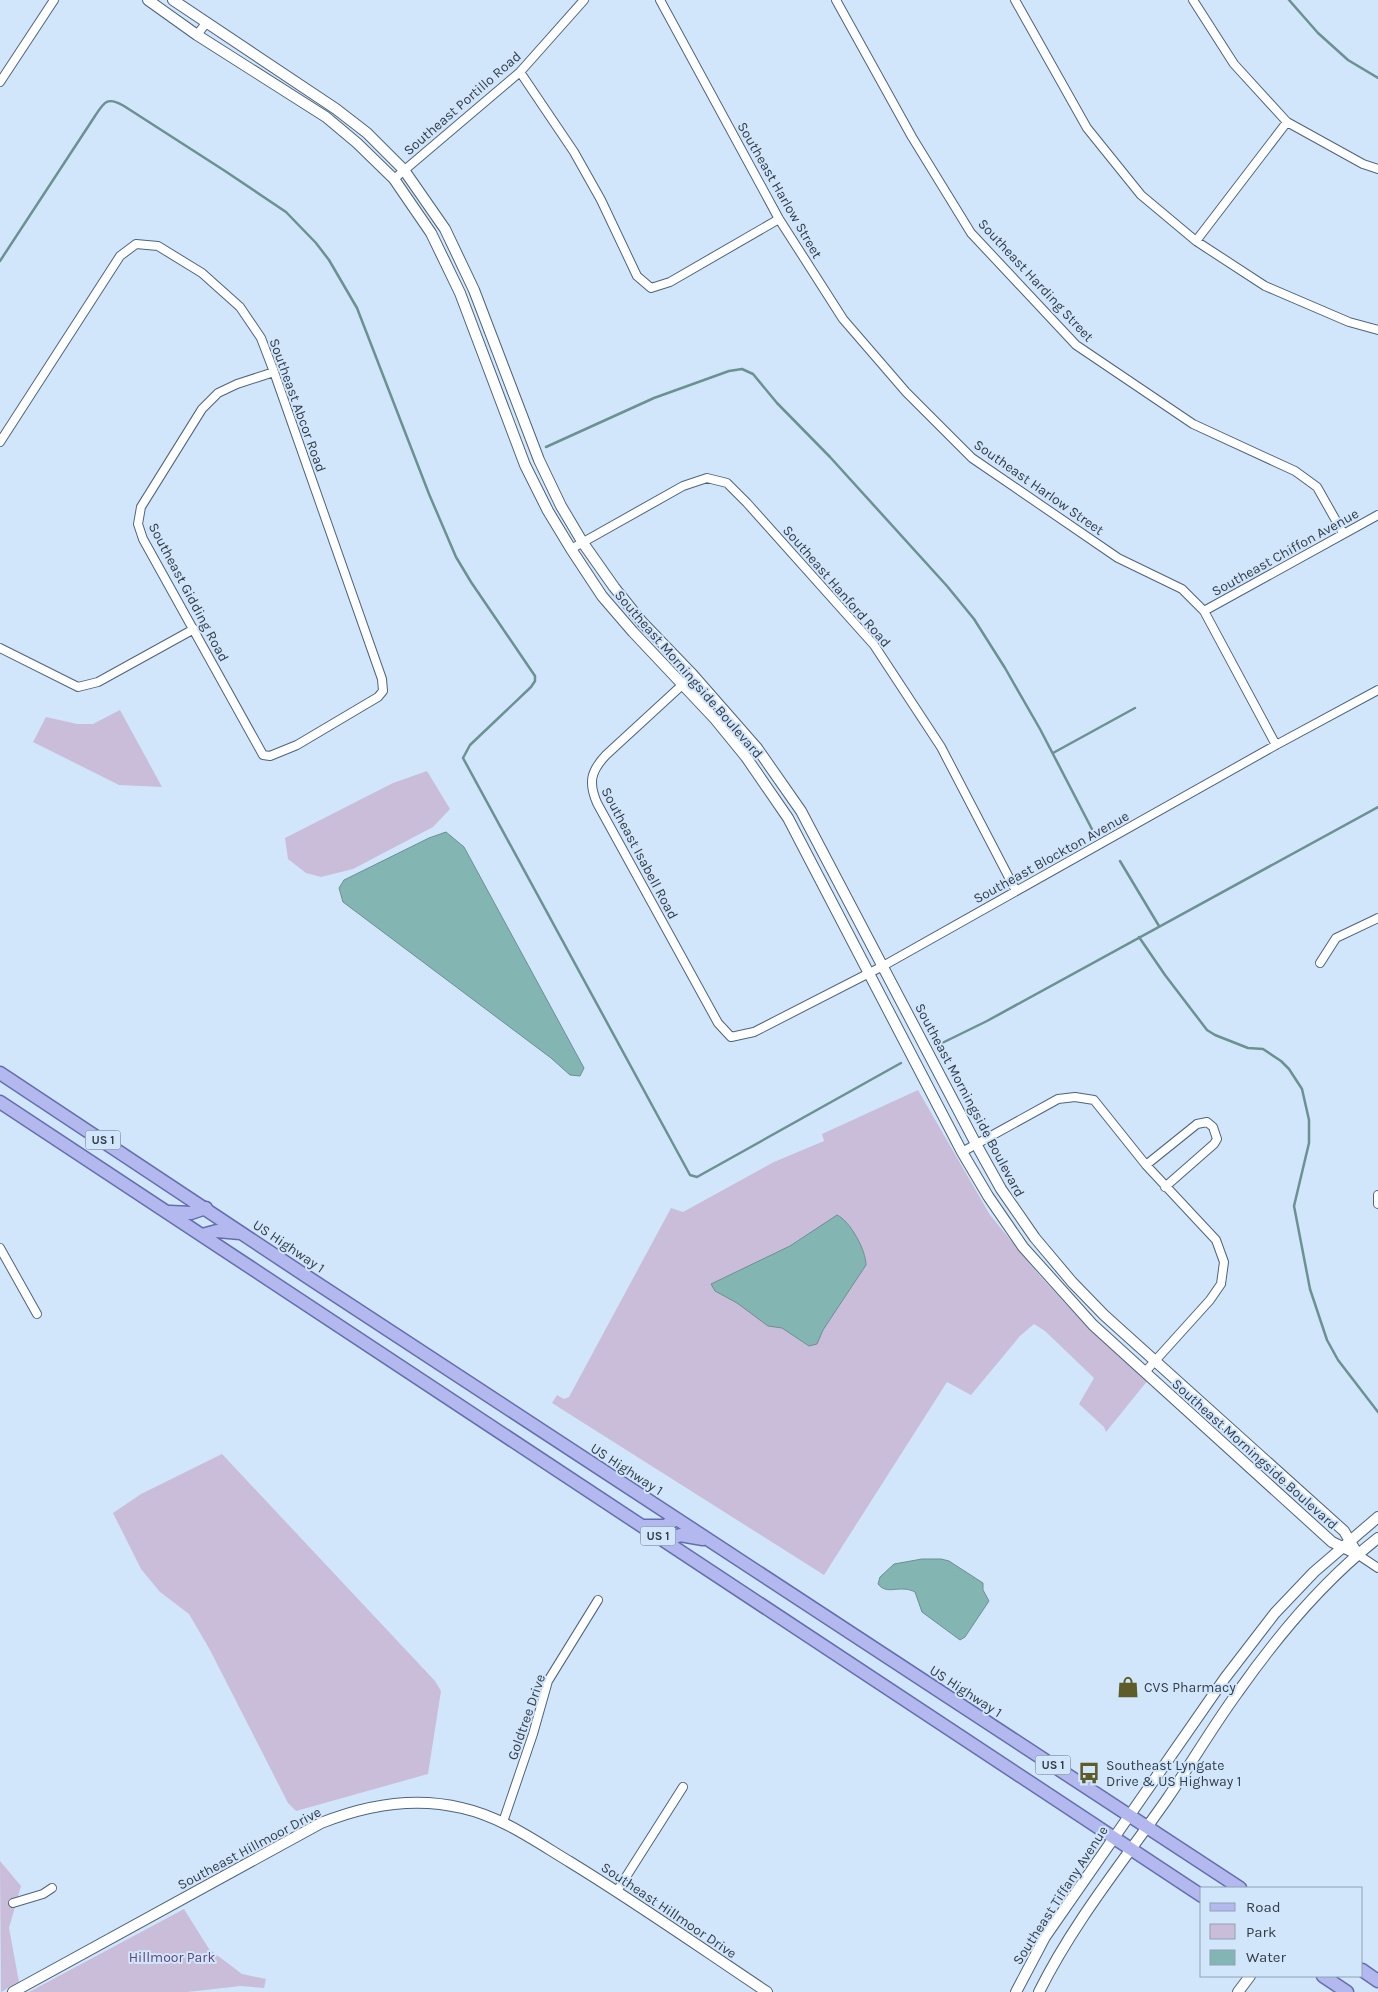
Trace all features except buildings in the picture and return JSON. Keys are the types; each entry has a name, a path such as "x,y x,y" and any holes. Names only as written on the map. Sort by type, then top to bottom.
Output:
{"main road":[{"name":"US Highway 1","path":"0,1072 676,1519 1238,1887"},
{"name":"US 1","path":"0,1102 1200,1895"},
{"path":"167,1212 191,1213 206,1208"},
{"path":"202,1235 217,1231 242,1233"},
{"path":"642,1526 665,1526 676,1519"},
{"path":"666,1541 680,1536 708,1540"},
{"path":"1363,1971 1378,1980"},
{"path":"1324,1977 1347,1992"}],"street":[{"path":"1,79 54,0"},
{"name":"Southeast Morningside Boulevard","path":"148,0 197,35 264,76 326,118 357,143 394,179 431,233 460,293 528,472 548,511 602,596 746,757 788,818 870,972 962,1152 1008,1228 1041,1268 1093,1325 1332,1542 1347,1543"},
{"name":"Southeast Morningside Boulevard","path":"172,0 272,65 367,133 404,170 445,229 474,290 542,467 561,506 614,587 642,622 693,675 757,748 801,811 976,1144 1020,1220 1072,1282 1104,1315 1344,1531 1347,1543 1357,1554"},
{"name":"Southeast Portillo Road","path":"394,179 520,72 584,0"},
{"name":"Southeast Harlow Street","path":"660,0 779,219 843,319 906,392 972,458 1118,558 1182,589 1204,611 1276,745"},
{"name":"Southeast Harding Street","path":"836,0 912,138 972,233 1076,345 1194,424 1295,471 1317,487 1344,533"},
{"path":"1015,0 1087,128 1141,195 1196,241 1265,286 1348,322 1378,330"},
{"path":"1193,0 1234,64 1287,122 1363,164 1378,169"},
{"path":"197,35 206,22"},
{"path":"264,76 272,65"},
{"path":"520,72 574,152 601,200 637,276 651,288 670,282 779,219"},
{"path":"1196,241 1287,122"},
{"name":"Southeast Abcor Road","path":"0,442 120,256 136,244 158,246 202,273 240,307 261,338 274,372 382,679 383,691 378,698 297,745 270,756 263,755"},
{"path":"460,293 474,290"},
{"name":"Southeast Gidding Road","path":"263,755 143,539 138,524 141,507 202,408 218,393 237,384 274,372"},
{"path":"509,423 523,419"},
{"name":"Southeast Hanford Road","path":"571,549 683,486 707,478 727,483 874,644 942,747 1016,891"},
{"name":"Southeast Chiffon Avenue","path":"1204,611 1378,515"},
{"path":"0,648 78,687 98,682 194,629"},
{"name":"Southeast Isabell Road","path":"693,675 600,761 592,778 591,786 597,803 718,1023 731,1037"},
{"name":"Southeast Blockton Avenue","path":"731,1037 754,1032 883,966 1276,745 1378,690"},
{"path":"1320,963 1336,938 1378,918"},
{"path":"962,1152 1058,1099 1075,1097 1094,1100 1146,1165 1216,1240 1224,1262 1221,1284 1210,1300 1145,1372"},
{"path":"1146,1165 1197,1124 1206,1122 1214,1127 1217,1139 1214,1144 1166,1187"},
{"path":"1378,1195 1378,1204"},
{"path":"0,1248 37,1314"},
{"path":"1041,1268 1052,1259"},
{"path":"1244,1461 1254,1450"},
{"name":"Southeast Tiffany Avenue","path":"1016,1992 1045,1937 1226,1678 1275,1613 1314,1572 1378,1516"},
{"path":"1039,1992 1058,1954 1165,1801 1237,1692 1289,1624 1357,1554 1378,1538"},
{"path":"1357,1554 1378,1568"},
{"name":"Goldtree Drive","path":"503,1822 533,1734 548,1682 598,1600"},
{"path":"617,1891 682,1787"},
{"name":"Southeast Hillmoor Drive","path":"13,1992 313,1828 352,1812 392,1804 437,1804 463,1808 503,1822 617,1891 767,1992"},
{"path":"13,1903 43,1894 52,1888"},
{"path":"1238,1992 1249,1977"}],"green space":[{"path":"120,710 162,787 119,785 33,742 46,717 77,724 93,724"},
{"path":"427,771 450,809 433,827 353,869 321,877 306,873 288,859 285,838 393,783"},
{"path":"918,1090 990,1215 1040,1276 1089,1329 1148,1380 1106,1432 1104,1427 1079,1404 1094,1378 1045,1331 1034,1324 1020,1336 971,1395 947,1382 824,1575 552,1403 557,1395 564,1399 569,1397 671,1208 683,1212 774,1162 824,1141 822,1134"},
{"path":"222,1454 435,1681 441,1691 428,1774 296,1811 288,1803 210,1650 189,1614 160,1592 141,1569 113,1513 141,1494"},
{"path":"0,1861 21,1886 9,1928 19,1982 1,1992"},
{"name":"Hillmoor Park","path":"184,1909 209,1949 242,1974 266,1979 264,1988 241,1986 187,1992 29,1992"}],"water":[{"path":"446,832 464,847 584,1068 580,1076 570,1075 551,1058 343,902 339,888 344,880 429,838"},
{"path":"837,1215 852,1230 860,1244 866,1265 823,1330 817,1344 809,1346 782,1328 768,1326 737,1303 715,1291 711,1284 790,1246"},
{"path":"922,1559 949,1561 983,1583 983,1590 989,1601 965,1637 960,1640 922,1612 915,1592 904,1589 885,1589 878,1584 880,1577 894,1564"}],"waterway":[{"path":"1289,0 1318,33 1348,60 1378,78"},
{"path":"0,261 98,111 106,102 110,101 124,106 286,212 316,243 329,260 357,308 429,494 456,557 535,676 535,681 531,687 470,745 463,758 690,1175 697,1177 901,1063"},
{"path":"546,447 654,398 729,371 742,369 753,374 777,403 830,457 947,586 974,619 1040,729 1095,835"},
{"path":"1053,753 1135,708"},
{"path":"936,1046 987,1021 1378,807"},
{"path":"1120,861 1159,926"},
{"path":"1139,937 1207,1030 1248,1048 1263,1049 1289,1069 1302,1089 1309,1120 1309,1143 1294,1206 1310,1289 1327,1340 1338,1360 1378,1412"}],"place":[{"name":"CVS Pharmacy","path":"1128,1687"},
{"name":"Southeast Lyngate Drive & US Highway 1","path":"1089,1773"}]}
